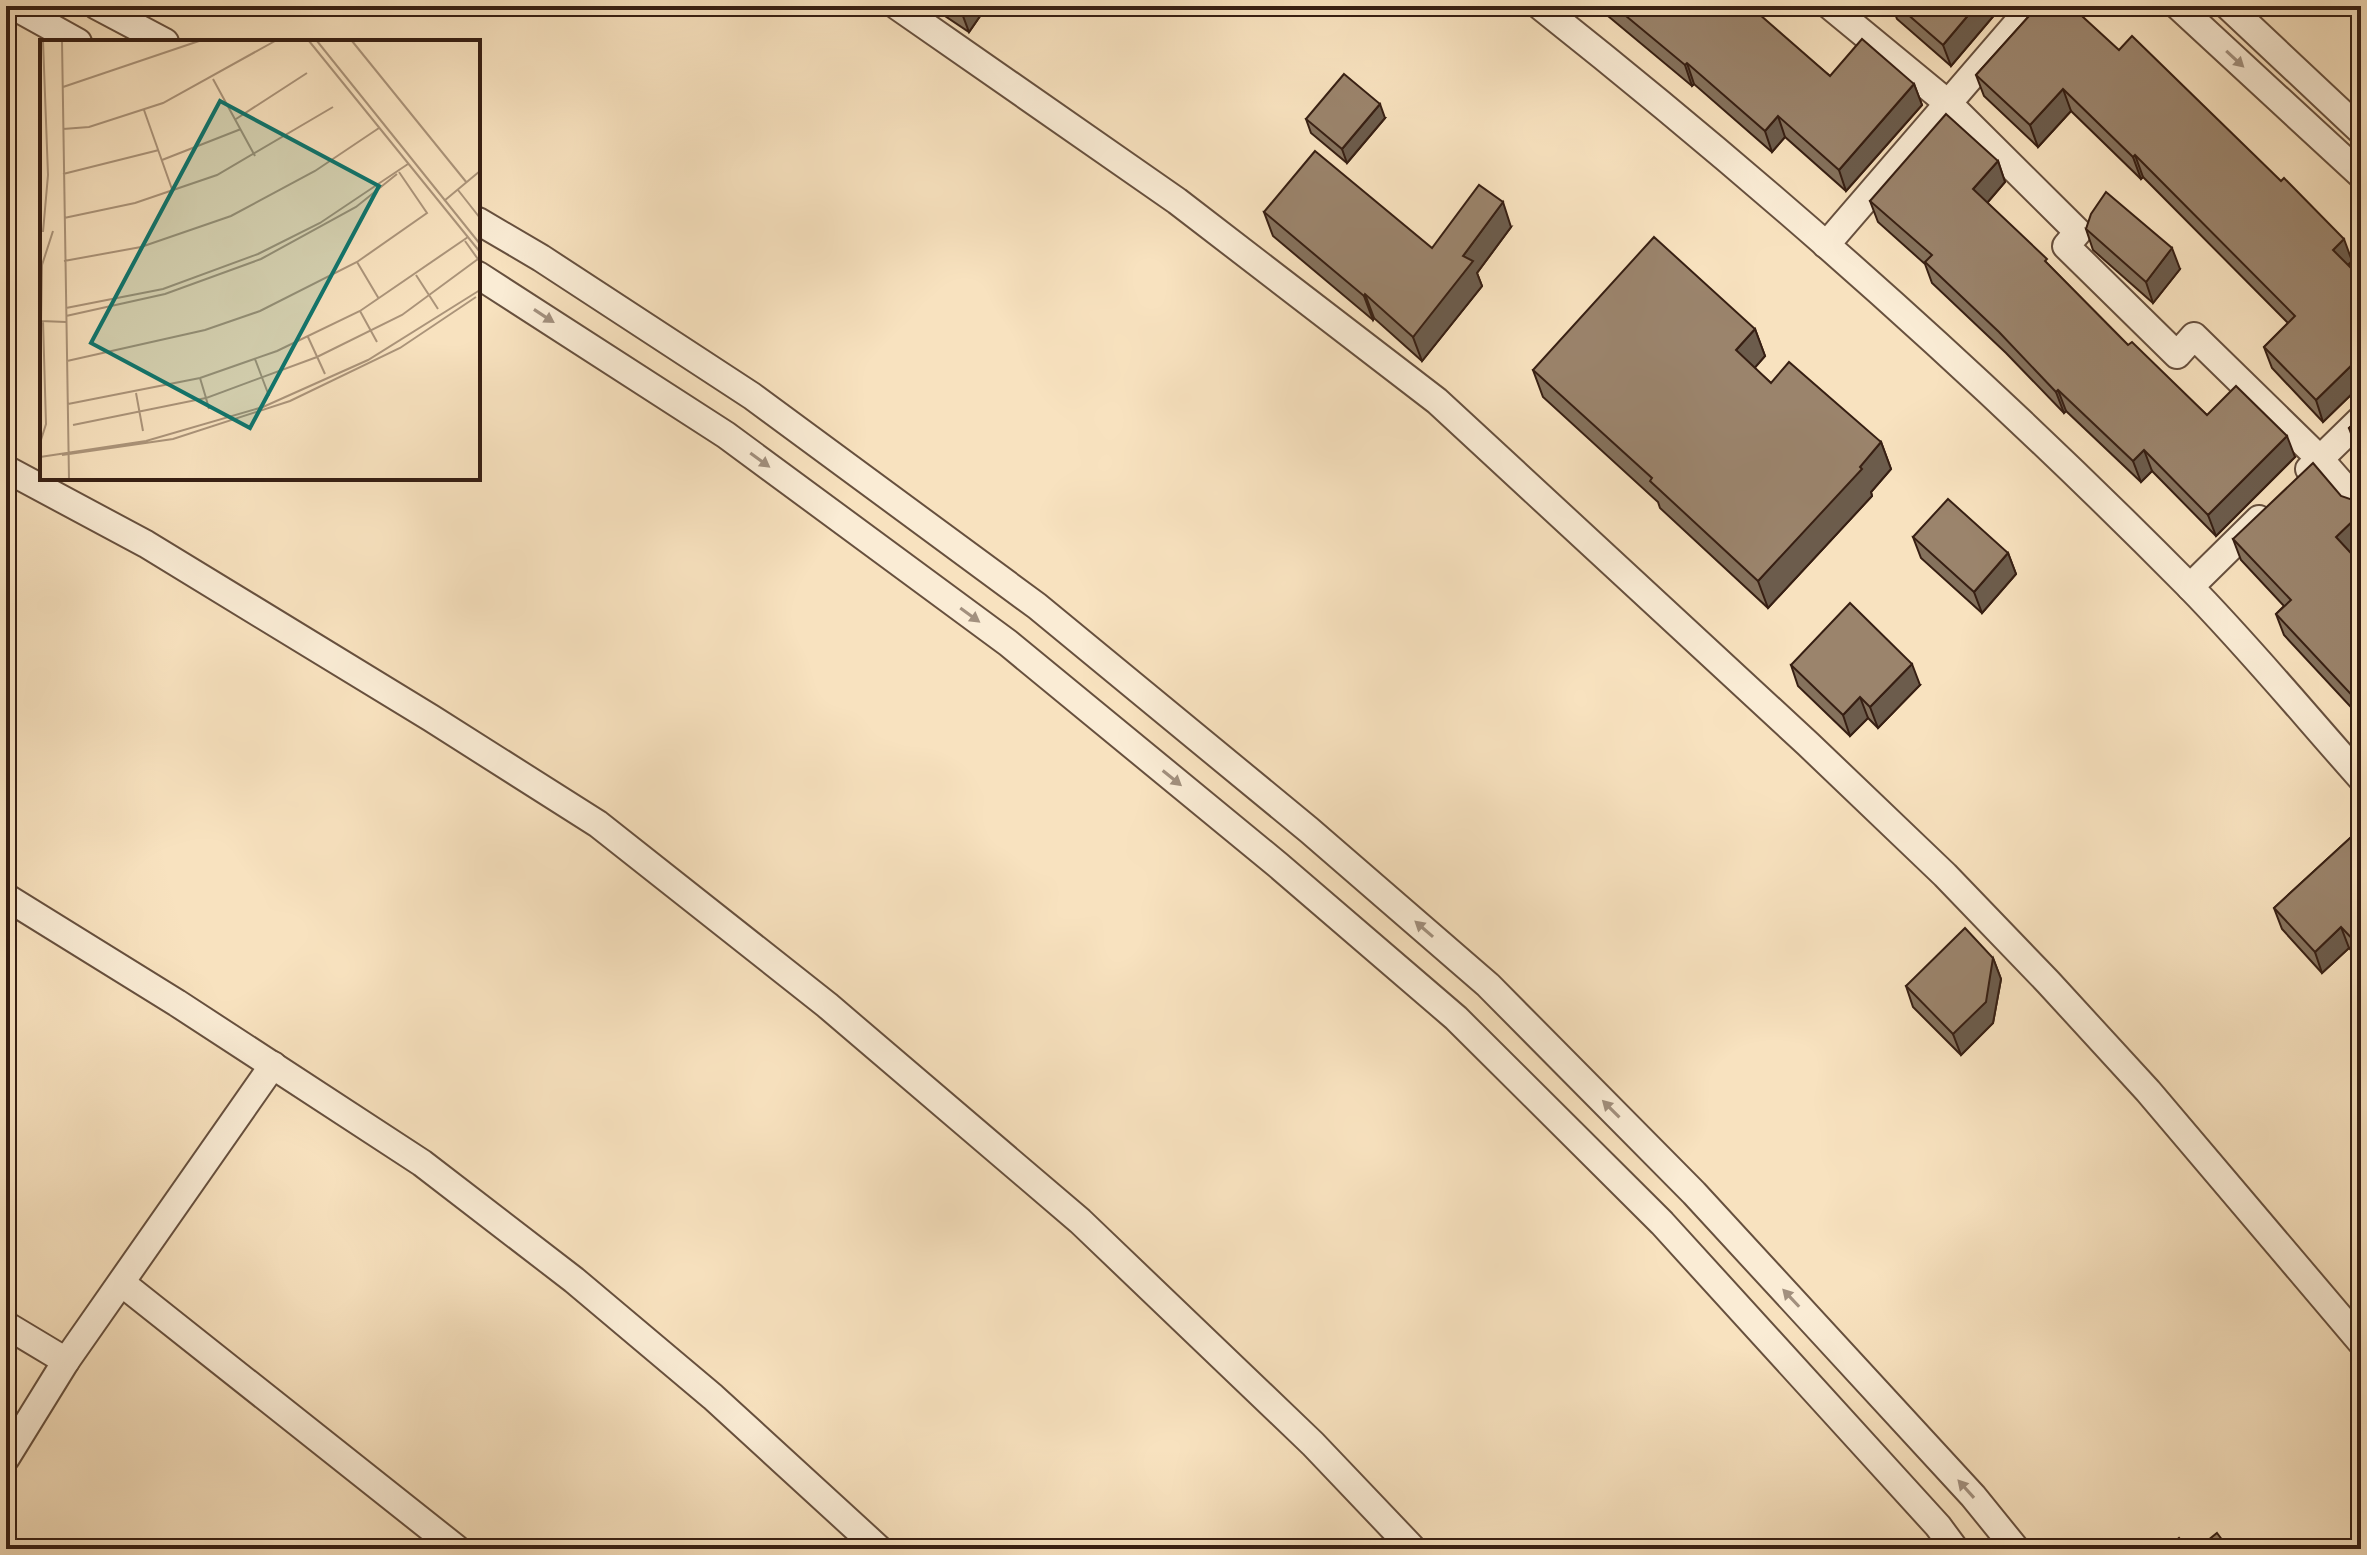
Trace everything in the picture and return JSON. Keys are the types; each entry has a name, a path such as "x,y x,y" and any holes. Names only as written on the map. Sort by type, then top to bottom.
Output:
{"street":[{"path":"13,6 74,40"},
{"path":"97,6 161,40"},
{"path":"897,6 963,49 1177,201 1437,401 1945,875 2148,1091 2361,1342"},
{"path":"1540,6 1669,108 1998,400 2190,587 2361,778"},
{"path":"1830,6 1949,104 2078,232 2066,246 2177,355 2194,336 2320,459 2361,506"},
{"path":"1826,245 2032,6"},
{"path":"2178,6 2361,175"},
{"path":"2228,6 2361,131"},
{"path":"480,222 541,258 752,396 1037,606 1309,830 1488,985 1673,1171 1973,1496 2016,1549"},
{"path":"480,276 726,435 1008,643 1278,865 1456,1018 1662,1223 1938,1526 1955,1549"},
{"path":"2190,587 2361,419"},
{"path":"6,469 146,544 598,824 827,1005 1080,1221 1313,1444 1413,1549"},
{"path":"6,897 422,1163 574,1280 713,1397 879,1549"},
{"path":"6,1458 66,1361 123,1284 273,1065"},
{"path":"123,1284 457,1549"},
{"path":"6,1325 66,1361"}],"building":[{"path":"1614,6 1745,6 1749,10 1751,7 1830,76 1862,39 1914,84 1839,170 1778,116 1765,131 1687,63 1685,65"},
{"path":"1898,6 1976,6 1943,45"},
{"path":"2038,6 2071,6 2119,50 2132,36 2281,181 2284,178 2344,239 2333,250 2361,278 2361,356 2316,400 2264,347 2295,316 2135,155 2133,157 2063,89 2030,125 1976,75"},
{"path":"1344,74 1380,104 1342,149 1306,119"},
{"path":"1946,114 1998,161 1973,189 2047,259 2045,261 2128,345 2132,342 2207,415 2236,386 2287,436 2208,515 2144,450 2133,461 2058,390 2056,392 1999,332 1925,262 1932,255 1870,201"},
{"path":"1315,151 1432,248 1479,185 1503,202 1463,256 1473,261 1413,337 1264,212"},
{"path":"2106,192 2172,248 2146,282 2086,229 2091,214"},
{"path":"1654,237 1755,329 1736,350 1771,383 1789,362 1881,442 1860,467 1862,469 1758,581 1650,481 1652,478 1533,370"},
{"path":"2361,417 2361,441 2349,428"},
{"path":"2313,463 2341,496 2361,506 2361,513 2336,537 2361,564 2361,705 2276,614 2291,600 2233,539"},
{"path":"1948,499 2008,553 1974,592 1913,537"},
{"path":"1850,603 1912,664 1870,707 1860,697 1843,715 1791,665"},
{"path":"2361,828 2361,948 2341,927 2315,952 2274,908"},
{"path":"1965,928 1993,958 1986,1002 1953,1034 1906,986"},
{"path":"2217,1533 2229,1549 2197,1549"},
{"path":"2179,1538 2188,1549 2166,1549"}]}
